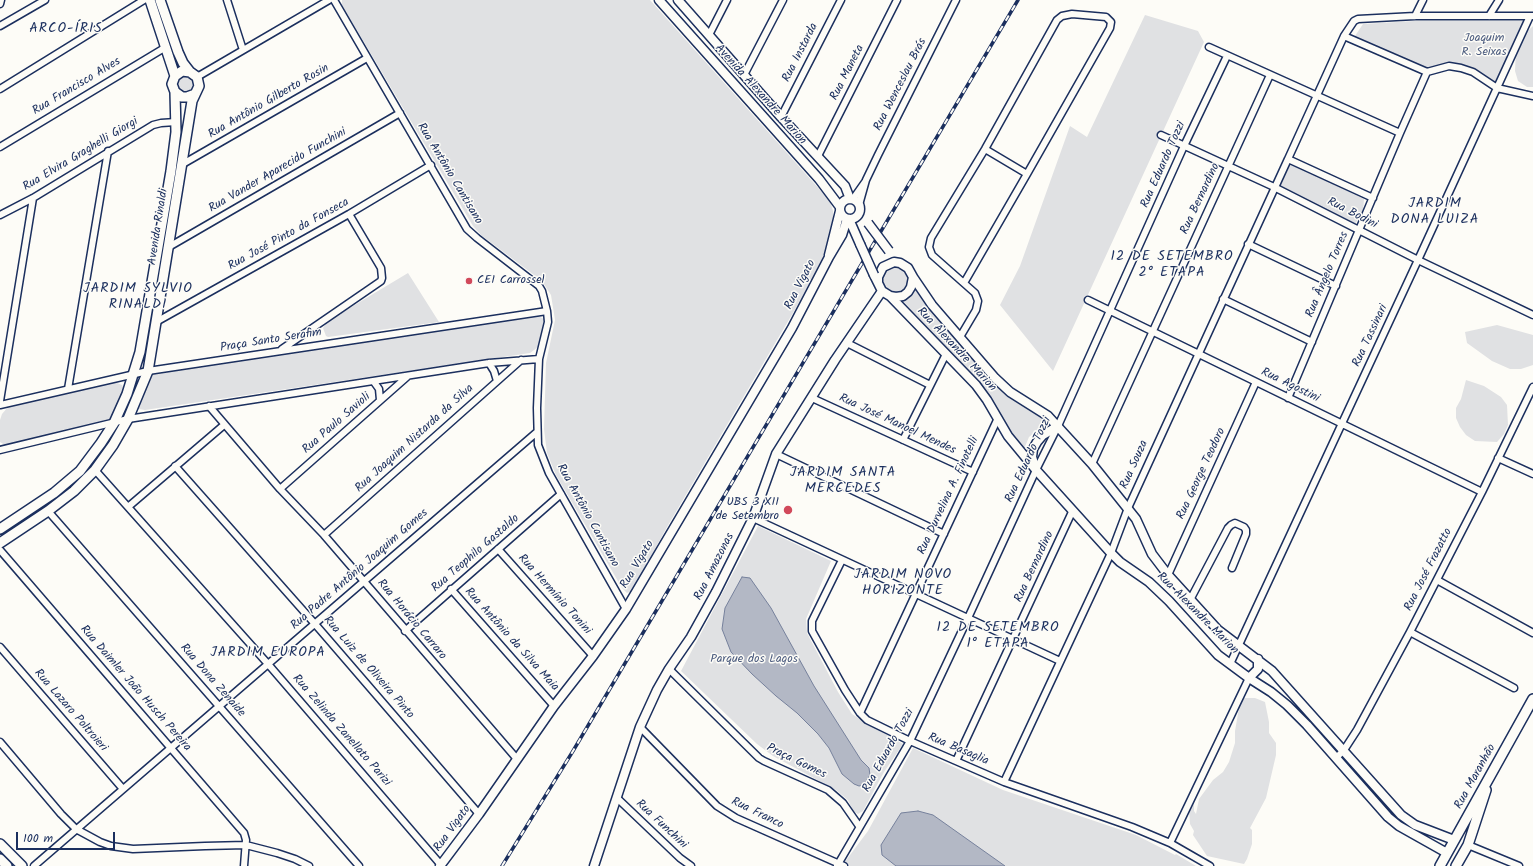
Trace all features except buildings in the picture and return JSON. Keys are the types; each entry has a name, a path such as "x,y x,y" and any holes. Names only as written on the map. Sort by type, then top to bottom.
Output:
{"main road":[{"path":"150,0 175,76"},
{"path":"160,0 178,52 183,63 194,75 199,86 195,94 186,97 182,97 175,92 172,84 175,76 182,71 194,75"},
{"name":"Avenida Rinaldi","path":"0,529 66,484 93,456 114,423 134,375 140,352 171,171 176,122 175,92"},
{"name":"Avenida Rinaldi","path":"0,543 48,511 74,491 95,470 114,445 128,419 148,371 181,165 192,101 195,94"},
{"name":"Rua Maranhão","path":"1440,866 1533,699"},
{"path":"1447,854 1458,862 1468,845 1492,772"},
{"path":"1454,840 1468,845"},
{"path":"1,849 22,866"},
{"path":"0,859 7,866"}],"street":[{"path":"0,4 1,0"},
{"path":"0,26 45,0"},
{"path":"0,89 144,0"},
{"path":"228,0 243,50"},
{"path":"194,75 243,50 329,0"},
{"name":"Rua Antônio Cantisano","path":"334,0 467,229 539,286 542,291 548,322 539,359 538,445 549,473 560,494 626,609"},
{"name":"Avenida Alexandre Marion","path":"659,0 819,179 840,209"},
{"name":"Avenida Alexandre Marion","path":"678,0 781,117 845,186 868,223 900,263"},
{"path":"709,35 727,0"},
{"path":"744,75 783,0"},
{"name":"Rua Instarda","path":"781,117 841,0"},
{"name":"Rua Maneta","path":"818,156 897,0"},
{"name":"Rua Wenceslau Brás","path":"855,203 956,0"},
{"path":"1415,16 1423,0"},
{"path":"1489,16 1499,0"},
{"path":"960,337 976,310 978,301 975,293 932,255 929,246 931,238 985,149 1057,20 1062,16 1072,14 1106,17 1110,22 1110,28 964,283"},
{"path":"1532,16 1415,16 1358,19 1344,36 1427,72 1449,66 1461,68 1473,72 1497,88 1533,96"},
{"name":"Rua Tassinari","path":"1230,664 1240,646 1497,88 1532,16"},
{"name":"Rua Souza","path":"1004,782 1111,553 1128,508 1344,36"},
{"name":"Rua Francisco Alves","path":"0,147 166,47"},
{"path":"1209,47 1400,133"},
{"name":"Rua Eduardo Tozzi","path":"840,865 859,826 910,741 1036,470 1058,426 1184,146 1227,56"},
{"name":"Rua Antônio Gilberto Rosin","path":"181,165 367,58"},
{"name":"Rua Ângelo Torres","path":"1288,398 1427,72"},
{"name":"Rua Bernardino","path":"1092,464 1270,75"},
{"name":"Rua Vander Aparecido Funchini","path":"167,248 400,113"},
{"name":"Rua Elvira Graghelli Giorgi","path":"0,215 33,198 153,125 176,122"},
{"name":"Rua Bodini","path":"1161,135 1274,187 1418,260 1533,315"},
{"path":"985,149 1027,174"},
{"path":"68,389 108,151"},
{"path":"1288,159 1373,198"},
{"name":"Rua José Pinto da Fonseca","path":"156,322 349,214 431,165"},
{"path":"0,401 33,198"},
{"path":"848,219 857,216 855,203 844,202 840,209 843,217 848,219 882,291 890,296 903,296 911,288 913,277 908,268 900,263 894,262 883,267 876,278"},
{"name":"Rua Vigato","path":"828,257 840,209"},
{"path":"280,350 381,281 381,268 349,214"},
{"name":"Rua Vigato","path":"441,865 479,814 554,706 593,656 626,609 792,328 828,257 842,235 848,219"},
{"path":"1248,244 1336,286"},
{"name":"Rua Alexandre Marion","path":"913,277 932,305 995,378 1010,392 1048,416 1092,464 1136,519 1152,554 1168,575 1218,630 1258,659 1281,681 1401,815 1421,827 1454,840"},
{"name":"Rua Amazonas","path":"597,865 640,727 658,690 669,669 691,637 754,518 776,454 882,291"},
{"name":"Rua Alexandre Marion","path":"890,296 976,385 987,400 1008,436 1072,512 1111,553 1120,562 1149,582 1166,598 1218,655 1287,705 1307,725 1388,817 1399,826 1447,854"},
{"name":"Rua Agostini","path":"1088,300 1482,492"},
{"path":"1223,300 1312,342"},
{"name":"Praça Santo Serafim","path":"0,405 148,371 547,311"},
{"path":"847,343 930,385"},
{"path":"903,440 946,354"},
{"path":"0,450 128,419 489,363 539,359"},
{"name":"Rua Joaquim Nistarda da Silva","path":"324,535 521,360"},
{"path":"489,363 498,381"},
{"name":"Rua Paulo Savioli","path":"280,489 408,376"},
{"path":"374,382 379,389 380,400"},
{"name":"Rua George Teodoro","path":"1168,575 1256,382"},
{"name":"Rua José Frazatto","path":"1336,758 1344,750 1357,730 1410,632 1482,492 1533,387"},
{"name":"Rua José Manoel Mendes","path":"812,398 972,472"},
{"name":"Rua Horácio Carraro","path":"209,406 280,489 324,535 517,759"},
{"name":"Rua Durvelina A. Finotelli","path":"860,713 998,418"},
{"path":"128,507 224,425"},
{"path":"1036,470 1032,457 1035,445 1043,435 1058,426"},
{"name":"Rua Padre Antônio Joaquim Gomes","path":"34,866 537,432"},
{"path":"776,454 944,534"},
{"path":"1498,458 1533,474"},
{"name":"Rua Luiz de Oliveira Pinto","path":"175,466 315,624 479,814"},
{"name":"Rua Zelinda Zanellato Parizi","path":"95,470 268,664 441,865"},
{"name":"Rua Teophilo Gastaldo","path":"406,631 451,589 560,494"},
{"name":"Rua Dona Zenaide","path":"48,511 359,866"},
{"name":"Rua Bernardino","path":"956,761 1072,512"},
{"path":"754,518 1060,661"},
{"path":"1190,600 1228,528 1235,523 1244,527 1246,534 1232,568"},
{"name":"Rua Hermínio Tonini","path":"498,549 593,656"},
{"name":"Rua Daimler João Husch Pereira","path":"0,550 244,833 246,846"},
{"name":"Rua Basaglia","path":"842,560 812,621 812,631 845,690 860,713 867,720 910,741 1004,782 1132,827 1170,843 1210,866"},
{"path":"1436,580 1533,633"},
{"name":"Rua Antônio da Silva Maia","path":"451,589 554,706"},
{"path":"1410,632 1514,688"},
{"name":"Rua Lazaro Poltroieri","path":"0,647 123,789"},
{"path":"1170,843 1249,678 1258,669 1258,659"},
{"name":"Praça Gomes","path":"669,669 759,758 828,790 843,803 859,826"},
{"name":"Rua Franco","path":"640,727 717,806 736,818 840,865"},
{"path":"0,742 61,814 76,829 100,842 111,846 133,849 246,846 283,855 309,866"},
{"name":"Rua Funchini","path":"617,798 680,858 691,866"},
{"path":"1468,845 1519,866"},
{"path":"244,866 246,846"}],"green space":[{"path":"342,0 650,0 830,201 833,211 833,219 824,255 797,306 667,527 632,591 627,593 622,588 556,475 547,453 544,429 546,363 555,320 551,295 542,281 481,235 473,226 342,5"},
{"path":"1145,15 1198,31 1204,42 1053,371 1000,305 1020,266 1070,126 1087,137"},
{"name":"Joaquim R. Seixas","path":"1414,21 1524,21 1495,84 1474,69 1449,64 1426,68 1355,36 1363,24"},
{"path":"1533,26 1533,87 1527,87 1518,81 1515,71 1516,50 1518,40"},
{"path":"186,75 192,78 195,84 192,90 186,93 180,90 177,84 180,78"},
{"path":"1288,162 1364,199 1363,213 1354,225 1277,186"},
{"path":"892,265 901,266 910,276 907,289 899,294 889,293 882,285 881,275"},
{"path":"408,273 439,322 328,337 326,336 323,328 328,321"},
{"path":"915,289 1006,395 1038,414 1048,424 1047,428 1034,433 1029,437 1024,449 1015,440 997,408 983,388 902,300 909,296"},
{"path":"539,316 545,320 546,324 538,347 530,353 145,410 139,409 138,404 151,374"},
{"path":"1497,325 1533,335 1533,365 1521,369 1510,369 1492,361 1467,343 1465,332"},
{"path":"1466,380 1484,386 1501,397 1507,405 1508,425 1504,434 1497,442 1475,441 1466,435 1460,427 1456,418 1456,408 1461,399"},
{"path":"115,382 122,385 124,389 114,416 111,419 5,445 0,442 0,420 2,414 8,407"},
{"path":"114,431 118,431 91,468 68,491 0,537 0,534 48,502"},
{"name":"Parque dos Lagos","path":"758,526 831,561 806,619 807,633 838,692 852,714 903,744 884,772 863,811 858,814 853,811 848,800 836,790 773,756 757,744 681,671"},
{"path":"1243,698 1255,698 1265,702 1269,722 1269,733 1276,743 1276,755 1266,798 1250,828 1252,830 1252,844 1244,864 1207,856 1193,835 1194,831 1190,824 1189,809 1194,804 1194,811 1196,814 1199,799 1213,780 1223,772 1229,762 1235,743 1235,731 1239,708"},
{"path":"913,748 1003,790 1136,835 1175,855 1176,854 1196,866 850,866 844,863 868,831"}],"shaded area":[{"path":"742,577 750,578 771,608 814,686 861,760 869,768 870,775 864,785 859,786 854,784 842,774 829,748 818,734 797,713 752,674 731,652 722,629 725,608"},
{"path":"918,811 933,815 1005,866 896,866 882,855 881,845 901,813"}],"railway":[{"path":"502,866 573,751 1018,0"}],"place":[{"name":"CEI Carrossel","path":"469,281"},
{"name":"UBS 3 XII de Setembro","path":"788,510"}],"district":[{"name":"ARCO-ÍRIS","path":"66,30"},
{"name":"JARDIM DONA LUIZA","path":"1435,214"},
{"name":"12 DE SETEMBRO 2° ETAPA","path":"1172,266"},
{"name":"JARDIM SYLVIO RINALDI","path":"138,298"},
{"name":"JARDIM SANTA MERCEDES","path":"843,482"},
{"name":"JARDIM NOVO HORIZONTE","path":"903,584"},
{"name":"12 DE SETEMBRO 1° ETAPA","path":"998,638"},
{"name":"JARDIM EUROPA","path":"268,654"}]}
